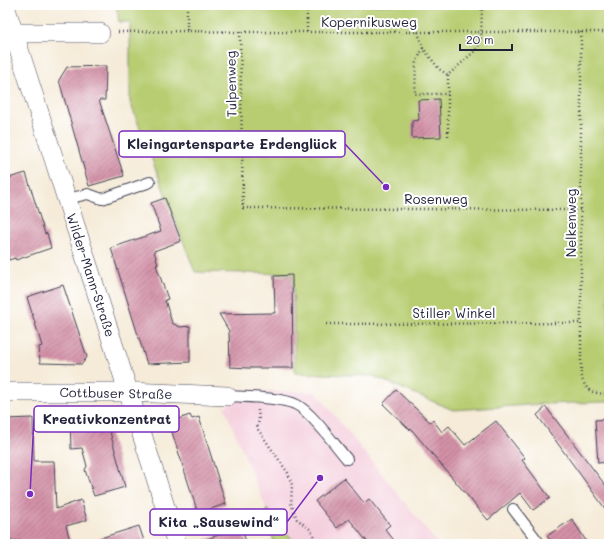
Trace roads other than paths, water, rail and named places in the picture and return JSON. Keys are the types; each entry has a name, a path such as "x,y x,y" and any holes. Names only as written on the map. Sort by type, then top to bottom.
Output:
{"street":[{"name":"Wilder-Mann-Straße","path":"5,6 9,33 67,199 177,544"},
{"path":"9,33 100,32"},
{"name":"Cottbuser Straße","path":"5,392 129,392 227,396"}],"lane":[{"path":"67,199 88,194 102,198 150,182"},
{"path":"227,396 276,399 297,405 313,419 347,459"},
{"path":"513,509 540,544"}],"place":[{"name":"Kleingartensparte Erdenglück","path":"386,187"},
{"name":"Kita „Sausewind“","path":"320,478"},
{"name":"Kreativkonzentrat","path":"30,494"}]}
